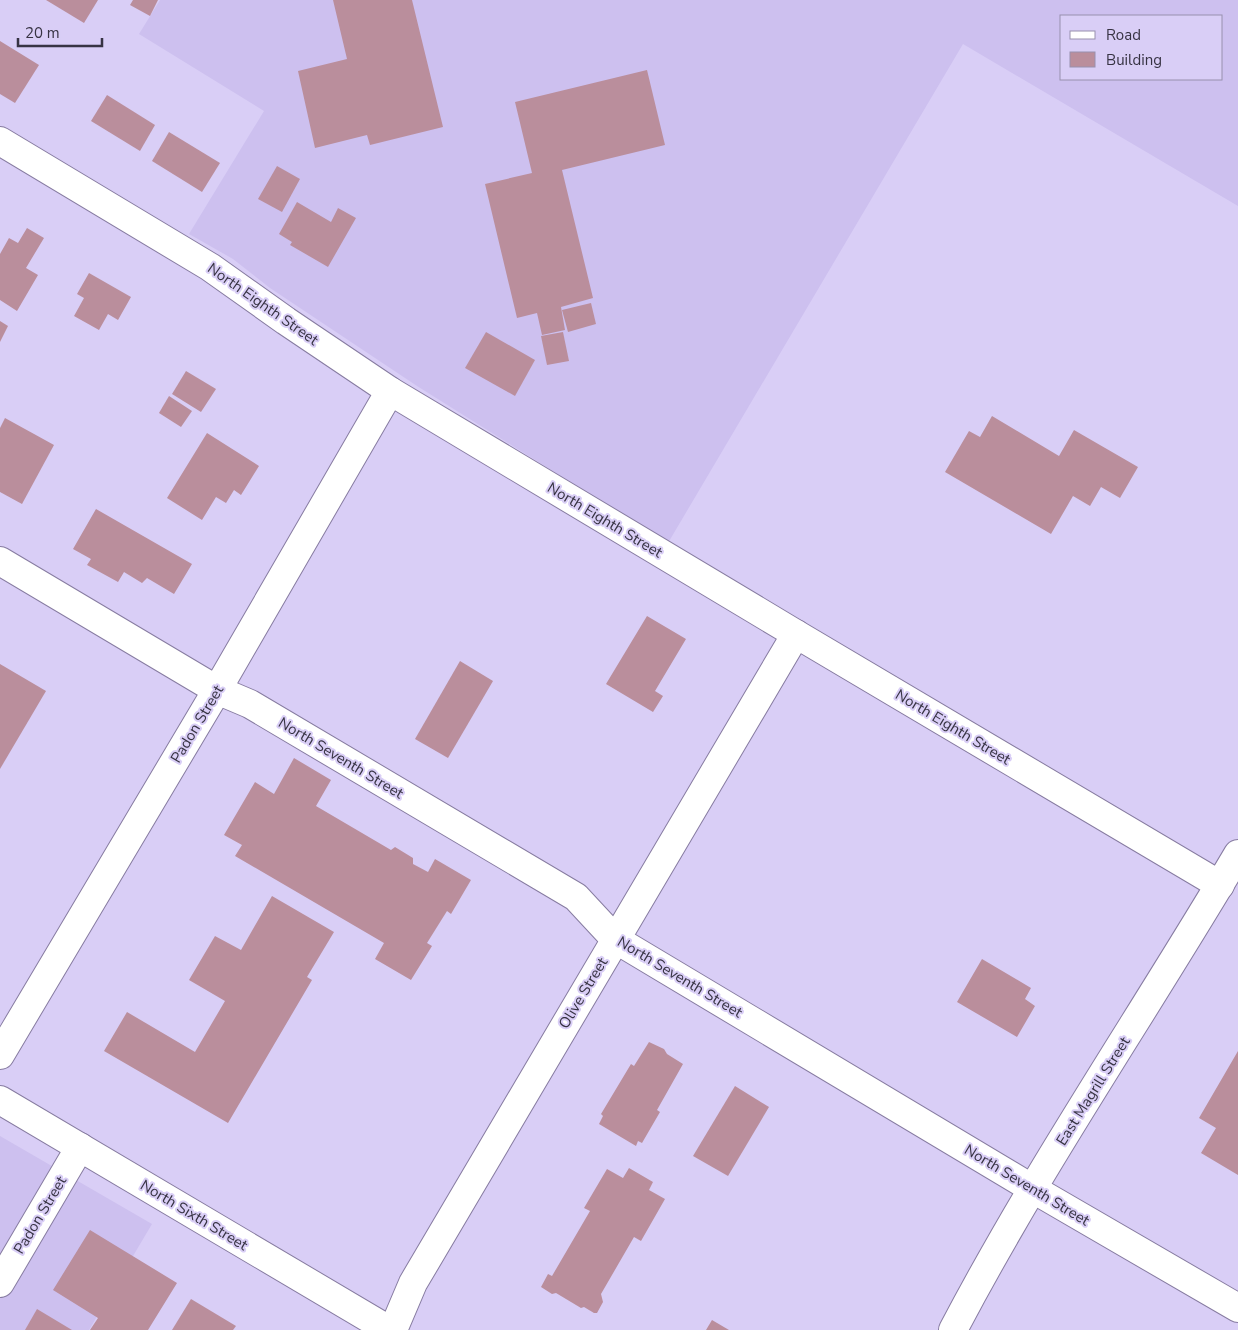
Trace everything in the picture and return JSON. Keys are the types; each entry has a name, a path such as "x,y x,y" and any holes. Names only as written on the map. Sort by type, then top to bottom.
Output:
{"street":[{"name":"North Eighth Street","path":"0,141 210,267 286,322 390,391 1220,885"},
{"name":"Padon Street","path":"0,1055 218,690 390,391"},
{"name":"North Seventh Street","path":"0,561 218,690 250,704 576,897 615,939 1033,1189 1238,1308"},
{"name":"Olive Street","path":"392,1330 413,1283 796,634"},
{"name":"East Magrill Street","path":"953,1330 1033,1189 1238,854"},
{"name":"North Sixth Street","path":"0,1100 389,1330"},
{"name":"Padon Street","path":"0,1283 80,1147"}],"shaded area":[{"path":"160,0 1238,0 1238,206 963,44 668,543 417,386 270,288 233,259 189,234 264,111 139,34"},
{"path":"0,1136 152,1224 89,1330 0,1330"}],"building":[{"path":"46,0 98,0 84,23"},
{"path":"133,0 158,0 150,16 130,5"},
{"path":"333,0 412,0 443,127 370,145 367,135 315,148 298,71 347,59"},
{"path":"0,41 39,65 15,103 0,94"},
{"path":"647,70 665,145 562,170 593,298 561,307 565,330 542,335 537,313 517,318 485,184 532,173 515,102"},
{"path":"107,95 155,125 140,151 91,121"},
{"path":"169,132 220,163 202,192 152,161"},
{"path":"277,166 300,179 282,212 258,199"},
{"path":"297,202 331,222 338,208 356,218 328,267 290,245 292,242 279,234"},
{"path":"27,228 44,238 26,268 38,275 17,311 0,300 0,254 9,238 18,243"},
{"path":"89,273 131,297 118,320 108,314 99,330 74,316 84,298 77,294"},
{"path":"591,303 596,324 568,332 562,310"},
{"path":"0,321 8,326 0,342"},
{"path":"486,332 535,360 515,396 465,368"},
{"path":"563,332 569,361 547,365 541,336"},
{"path":"186,371 216,389 201,412 172,394"},
{"path":"169,396 192,411 181,427 159,413"},
{"path":"992,416 1059,456 1074,430 1138,467 1120,498 1101,487 1090,506 1073,496 1051,534 945,472 969,431 980,437"},
{"path":"5,418 54,445 22,504 0,492 0,428"},
{"path":"207,433 259,466 241,495 234,490 226,503 216,497 202,520 167,498"},
{"path":"96,509 192,564 174,594 147,578 142,583 124,572 118,582 87,565 91,559 73,549"},
{"path":"647,616 686,639 655,691 663,696 653,712 606,684"},
{"path":"460,661 493,681 448,758 415,739"},
{"path":"0,664 46,691 0,769"},
{"path":"294,758 331,780 316,806 391,850 395,847 413,858 413,864 428,872 435,859 471,880 451,914 447,911 427,943 432,946 411,980 375,959 384,943 235,856 242,845 224,835 255,782 274,794"},
{"path":"272,896 334,932 307,977 312,980 228,1123 104,1051 127,1012 195,1052 225,1001 189,980 215,936 241,950"},
{"path":"982,959 1031,988 1025,999 1035,1006 1017,1037 957,1002"},
{"path":"649,1042 664,1049 667,1054 683,1064 657,1110 660,1112 642,1143 638,1141 636,1146 599,1124 603,1116 601,1114 631,1064 634,1066"},
{"path":"1238,1051 1238,1175 1201,1153 1216,1128 1199,1118"},
{"path":"735,1086 769,1107 728,1176 693,1156"},
{"path":"629,1168 653,1182 649,1190 665,1199 641,1241 634,1237 601,1294 603,1302 597,1313 594,1313 541,1287 548,1274 552,1276 590,1211 584,1208 607,1169 623,1178"},
{"path":"90,1230 177,1283 148,1330 90,1330 98,1318 53,1290"},
{"path":"191,1299 236,1326 233,1330 172,1330"},
{"path":"37,1309 72,1330 25,1330"},
{"path":"712,1320 729,1330 706,1330"}]}
